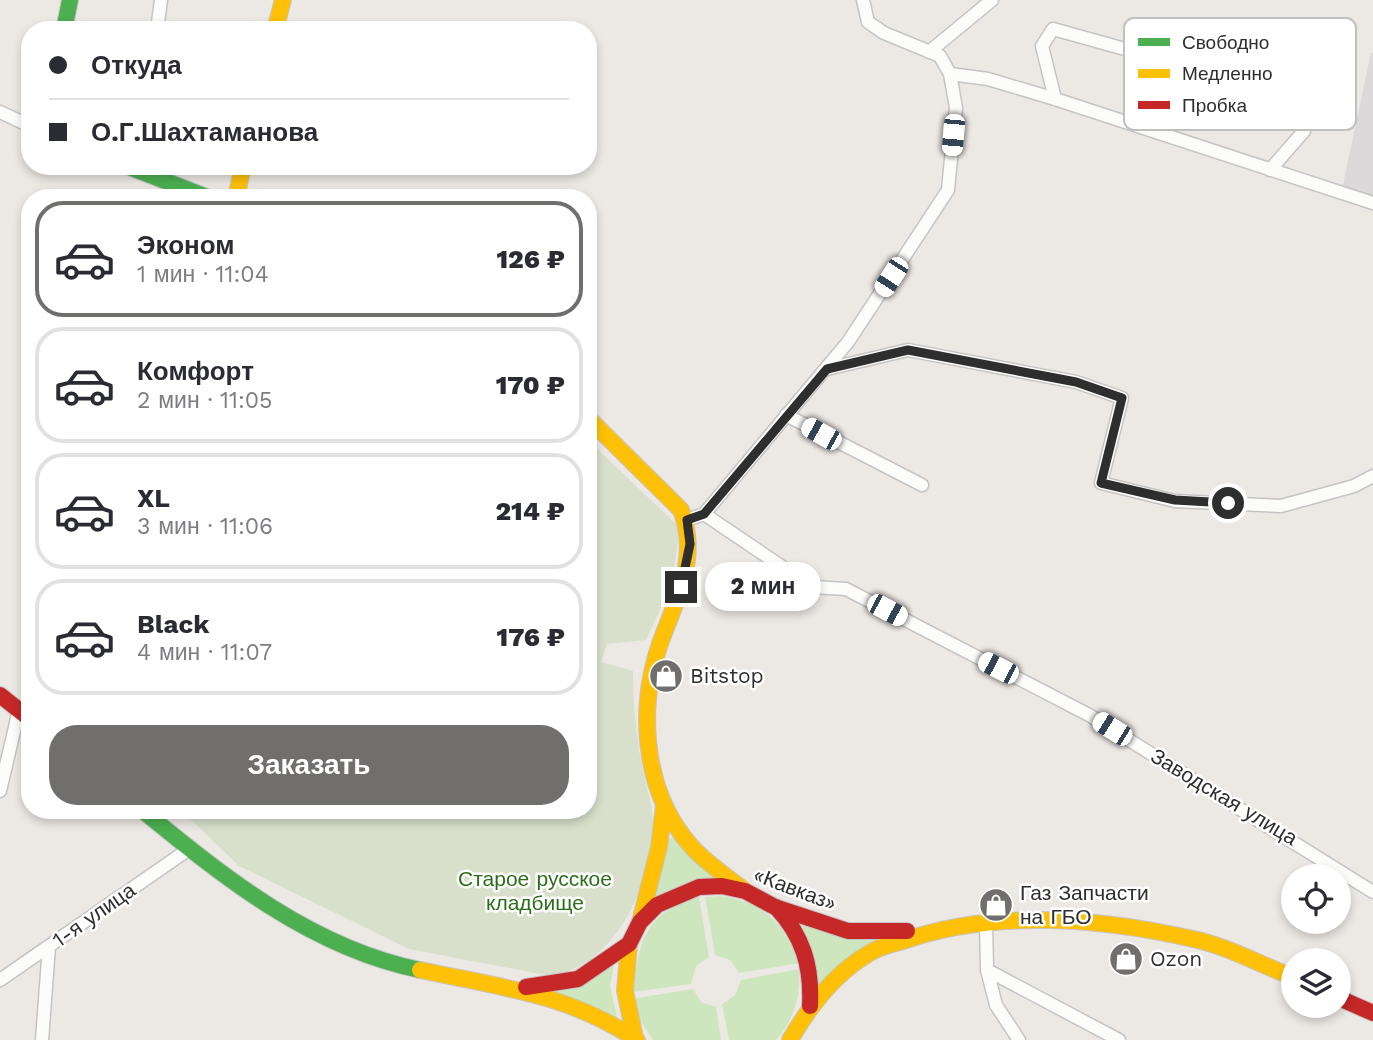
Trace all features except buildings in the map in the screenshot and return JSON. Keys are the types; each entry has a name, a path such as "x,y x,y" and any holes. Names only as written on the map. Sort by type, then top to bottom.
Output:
{"main road":[{"path":"66,21 70,0"},
{"path":"277,21 283,0"},
{"path":"151,175 186,189"},
{"path":"597,427 681,510 687,520 690,544 681,587 649,677 646,717 651,758 664,805 688,844 745,891"},
{"path":"0,695 21,712"},
{"path":"640,922 659,847 664,805"},
{"path":"153,819 240,888 314,931 380,960 516,988 588,1012 636,1039"},
{"name":"«Кавказ»","path":"516,988 578,979 629,944 640,922 657,905 677,894 699,887 722,886 745,891 775,907 848,931 927,932"},
{"path":"775,907 791,923 803,942 810,964 810,1006"},
{"path":"790,1040 810,1006 854,963 870,952 927,932 986,922 1029,919 1087,923 1195,939 1281,972"},
{"path":"629,944 623,972 623,995 636,1039"},
{"path":"1351,1003 1373,1013"}],"street":[{"path":"158,21 161,0"},
{"path":"687,520 704,514 827,369 948,190 956,108 950,74 940,56 884,33 868,22 863,0"},
{"path":"929,52 992,0"},
{"path":"1055,99 1042,46 1053,29 1124,49"},
{"path":"950,74 988,79 1124,122"},
{"path":"0,112 21,122"},
{"path":"1149,130 1373,203"},
{"path":"1270,170 1304,130"},
{"path":"827,369 908,350 1076,382 1122,398 1101,483 1175,500 1281,506 1373,476"},
{"path":"786,415 922,485"},
{"name":"Заводская улица","path":"704,514 812,587 846,589 1089,715 1373,891"},
{"path":"0,791 21,727"},
{"name":"1-я улица","path":"0,981 189,849"},
{"path":"986,922 987,970 996,1004 1019,1040"},
{"path":"42,1040 49,946"},
{"path":"987,970 1119,1040"}],"shaded area":[{"path":"1373,53 1373,199 1342,189"}],"green space":[{"name":"Старое русское кладбище","path":"597,449 678,526 673,571 646,640 607,644 601,662 633,671 637,731 653,824 646,872 637,896 612,939 594,956 574,969 551,976 409,949 239,866 190,819 597,819"},
{"path":"674,837 716,878 655,898 668,839"},
{"path":"720,896 749,903 771,917 787,936 800,963 739,973 730,960 715,955 705,897"},
{"path":"699,897 709,957 696,966 691,984 633,992 638,958 648,931 666,912"},
{"path":"802,924 886,937 818,992"},
{"path":"614,963 610,986 618,1021 549,993"},
{"path":"799,969 795,1007 776,1040 729,1040 722,1004 735,995 741,980"},
{"path":"693,989 701,1002 716,1007 721,1040 653,1040 636,1014 632,999"}],"traffic: fast":[{"path":"66,21 70,0"},
{"path":"150,175 186,189"},
{"path":"153,819 238,885 306,928 380,960 420,970"}],"traffic: slow":[{"path":"277,21 283,0"},
{"path":"238,189 241,175"},
{"path":"597,427 681,510 688,542 685,573 655,659 647,715 648,743 661,798 674,823 697,852 744,890"},
{"path":"640,922 659,847 664,805"},
{"path":"790,1040 823,992 844,971 868,954 885,946 973,924 1047,920 1122,926 1218,946 1281,972"},
{"path":"629,944 625,991 635,1038"},
{"path":"420,970 505,987 559,1002 611,1024 637,1040"}],"traffic: jam":[{"path":"0,695 21,712"},
{"path":"526,987 578,979 629,944 640,922 657,905 699,887 722,886 745,891 775,907 848,931 907,931"},
{"path":"776,907 793,929 804,952 810,1006"},
{"path":"1351,1003 1373,1013"}],"place":[{"name":"Bitstop","path":"666,676"},
{"name":"Газ Запчасти на ГБО","path":"996,905"},
{"name":"Ozon","path":"1126,959"}],"route":[{"path":"681,587 690,544 687,520 704,514 827,369 908,350 1076,382 1113,393 1122,398 1101,483 1175,500 1228,503"}]}
